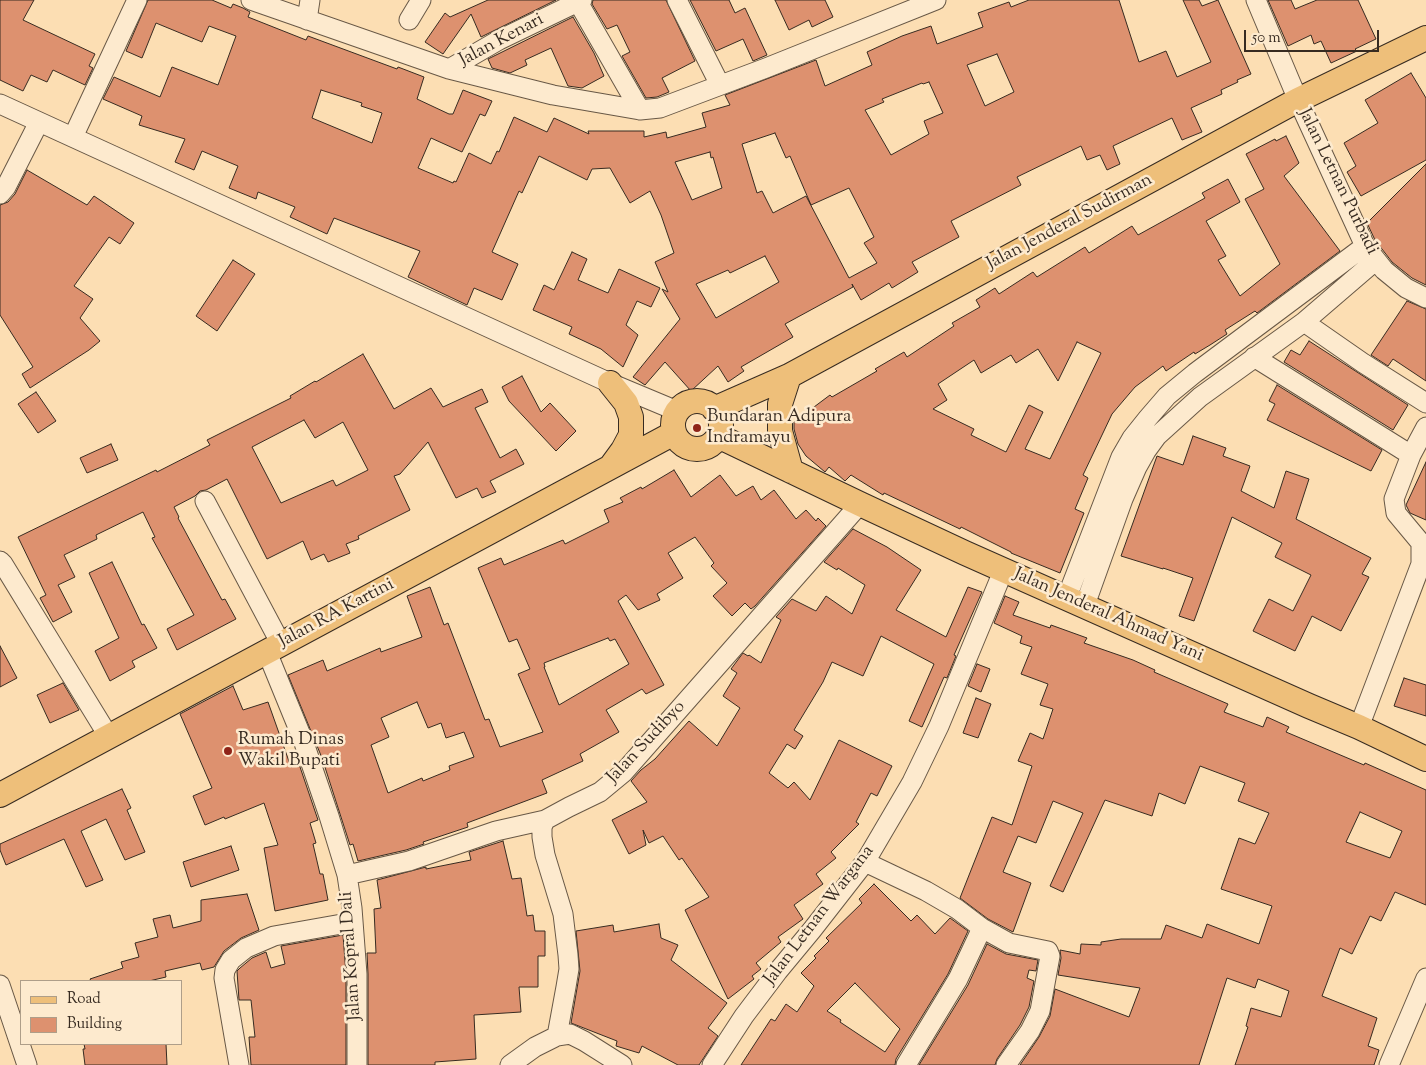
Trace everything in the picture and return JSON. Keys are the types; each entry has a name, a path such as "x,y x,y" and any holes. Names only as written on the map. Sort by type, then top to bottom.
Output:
{"main road":[{"name":"Jalan Jenderal Sudirman","path":"714,409 789,376 1298,100 1426,38"},
{"path":"789,376 780,404 780,431 791,471"},
{"path":"609,468 623,450 631,435 631,417 626,402 610,383"},
{"path":"695,401 706,402 714,409 719,416 721,425 718,436 706,447 697,449 688,447 680,442 676,422 685,404 695,401"},
{"name":"Jalan RA Kartini","path":"0,795 609,468 676,422"},
{"name":"Jalan Jenderal Ahmad Yani","path":"718,436 860,504 1359,727 1426,759"}],"street":[{"path":"74,137 137,0"},
{"path":"251,0 449,69 553,96 640,110 660,108 936,0"},
{"path":"307,20 310,0"},
{"path":"409,20 421,0"},
{"path":"677,0 720,85"},
{"name":"Jalan Letnan Purbadi","path":"1256,0 1298,100 1370,253 1384,270 1406,288 1426,298"},
{"path":"580,1 640,110"},
{"name":"Jalan Kenari","path":"449,69 498,40 580,1"},
{"path":"0,104 610,383 676,422"},
{"path":"0,194 6,187 39,122"},
{"path":"1076,601 1137,467 1157,436 1220,381 1304,322 1370,253"},
{"path":"1076,601 1121,457 1132,438 1148,418 1168,396 1195,373 1370,253"},
{"path":"1304,322 1363,363 1426,403"},
{"path":"1254,357 1411,455"},
{"path":"1359,727 1421,564 1421,543 1396,513 1394,499 1411,455 1426,427"},
{"name":"Jalan Kopral Dali","path":"205,500 274,648 330,816 347,875 357,974 357,1065"},
{"name":"Jalan Sudibyo","path":"347,875 409,861 496,831 545,820 569,806 600,792 623,773 860,504"},
{"path":"0,561 109,736"},
{"name":"Jalan Letnan Wargana","path":"712,1065 744,1016 865,862 912,782 939,726 1004,569"},
{"path":"545,820 542,827 542,837 545,855 563,914 569,969 557,1036"},
{"path":"865,862 926,891 957,909 982,928 1009,943 1048,951 1040,1011 1030,1031 1006,1065"},
{"path":"239,1065 224,978 225,970 231,960 246,948 274,936 353,922"},
{"path":"906,1065 958,979 982,928"},
{"path":"1389,1065 1426,978"},
{"path":"0,986 20,1045"},
{"path":"510,1065 535,1047 557,1036 570,1034 622,1065"},
{"path":"20,1045 27,1065"}],"building":[{"path":"0,0 34,0 23,20 95,54 89,66 93,68 85,85 53,70 47,82 31,75 23,91 0,80"},
{"path":"148,0 212,0 231,8 233,4 243,8 250,12 248,17 306,40 308,36 424,77 417,99 449,114 453,114 463,90 492,101 485,116 480,114 462,152 431,138 418,168 453,183 454,181 456,182 469,153 491,164 497,151 499,152 514,117 547,132 554,118 589,134 588,131 644,131 644,137 666,132 667,138 706,127 702,113 730,105 725,95 816,60 825,86 872,65 867,52 902,36 931,26 937,44 983,27 978,13 1009,2 1011,7 1029,0 1119,0 1139,62 1166,51 1177,77 1211,62 1183,0 1199,0 1202,6 1218,0 1251,74 1221,90 1222,94 1191,108 1202,132 1182,140 1172,118 1113,146 1120,164 1107,170 1100,155 1087,160 1081,146 1017,177 1021,185 951,221 959,237 912,262 918,272 892,288 889,283 861,300 852,284 853,287 785,324 793,337 741,367 744,371 728,382 718,366 691,391 665,362 645,385 633,377 680,319 662,289 668,292 655,262 674,253 661,215 650,191 630,203 610,168 592,169 587,180 539,156 522,193 519,191 492,252 518,264 502,300 474,288 467,305 408,277 420,251 334,218 327,234 290,217 295,207 258,192 256,199 229,188 238,166 202,151 194,170 175,162 185,139 139,125 142,116 103,99 114,77 160,97 172,67 218,85 236,36 209,26 202,42 156,23 142,58 126,51","holes":["997,54 1014,92 985,106 967,65","929,82 943,113 924,121 929,134 891,155 865,110 884,102 882,99","321,90 362,103 361,106 382,113 372,143 312,118","775,133 786,158 790,156 811,205 849,188 874,237 864,243 877,263 849,278 806,196 773,213 762,191 757,193 742,144","710,152 722,188 692,200 675,162","765,256 779,282 716,318 696,284 728,270 730,273"]},
{"path":"488,0 556,0 481,37 471,14 443,54 425,42 445,13 450,17"},
{"path":"593,0 666,0 695,61 662,78 669,92 657,97 646,98 622,56 630,52 617,25 607,29 592,4"},
{"path":"690,0 729,0 735,13 745,8 767,55 753,61 743,39 716,51"},
{"path":"775,0 825,0 833,17 812,27 809,20 789,30"},
{"path":"1268,0 1291,0 1295,9 1317,0 1358,0 1376,39 1355,49 1357,51 1331,63 1321,41 1314,44 1311,35 1288,46"},
{"path":"573,17 594,53 604,76 582,88 568,86 551,48 525,60 527,65 510,73 492,68 488,59"},
{"path":"1411,73 1426,98 1426,160 1361,196 1347,172 1356,166 1344,143 1378,123 1365,100"},
{"path":"1286,136 1299,163 1284,176 1340,251 1257,313 1255,311 1225,330 1227,334 1195,354 1194,352 1166,371 1163,366 1135,387 1112,414 1083,475 1088,478 1075,509 1084,513 1060,573 1011,553 961,527 960,529 884,493 883,495 851,475 845,481 829,467 825,472 806,456 798,444 794,422 830,395 832,397 877,371 875,369 904,352 907,357 954,326 952,323 980,307 976,300 995,288 999,294 1033,272 1037,277 1085,247 1089,253 1132,226 1138,235 1205,198 1202,193 1228,179 1240,202 1206,221 1226,256 1218,260 1240,296 1280,264 1245,199 1264,189 1246,154 1275,139 1276,141","holes":["1077,342 1101,353 1050,459 1025,449 1043,412 1029,405 1006,452 971,435 974,429 933,409 947,400 938,384 974,360 981,373 1011,355 1016,363 1038,349 1058,381"]},
{"path":"1426,164 1426,285 1412,278 1392,262 1375,240 1367,223"},
{"path":"27,170 87,205 94,196 134,223 120,244 109,237 74,286 93,299 80,318 100,341 30,388 22,374 33,367 0,315 0,205 8,202 15,194"},
{"path":"572,252 587,259 578,280 608,293 619,269 660,288 651,307 637,301 626,325 638,335 623,367 601,349 569,334 572,327 533,310 544,285 554,290"},
{"path":"233,260 255,274 217,331 196,316"},
{"path":"1407,301 1426,309 1426,381 1393,359 1388,366 1371,355"},
{"path":"1309,341 1408,405 1393,430 1284,362 1291,350 1300,355"},
{"path":"363,354 394,409 431,388 443,407 482,389 488,402 475,408 500,458 516,449 524,464 490,481 496,492 482,498 477,488 456,498 428,442 400,474 394,476 410,510 358,536 359,539 346,544 350,553 328,562 324,554 311,560 303,541 267,559 227,479 206,490 200,491 195,496 174,507 222,600 225,599 236,619 177,650 167,629 194,615 152,538 155,537 143,512 96,535 97,539 64,555 75,577 58,585 72,612 53,622 40,598 46,595 18,537 210,445 207,440 291,398 290,396","holes":["304,420 315,438 343,422 368,470 336,486 333,480 281,503 252,447"]},
{"path":"522,376 541,412 550,403 576,431 556,451 509,401 502,387"},
{"path":"1277,385 1382,450 1371,471 1267,420 1275,404 1269,401"},
{"path":"36,392 56,421 38,433 18,404"},
{"path":"1193,436 1226,448 1223,456 1250,466 1241,491 1274,508 1286,471 1309,479 1296,519 1371,558 1362,574 1369,577 1341,631 1312,616 1295,651 1253,631 1269,599 1293,611 1311,575 1275,557 1282,543 1232,517 1194,621 1179,616 1193,578 1121,556 1157,456 1183,465"},
{"path":"111,444 118,460 87,473 80,458"},
{"path":"1426,462 1426,520 1410,513 1406,505"},
{"path":"674,470 691,497 720,475 736,496 753,486 761,500 774,490 796,519 806,510 816,521 818,518 826,526 755,606 751,609 745,603 732,616 713,596 727,583 711,566 714,563 695,537 668,553 683,578 657,594 660,600 638,610 626,595 618,601 664,685 646,694 642,689 606,710 619,732 580,754 583,761 542,780 547,793 467,823 468,827 423,842 424,844 358,861 353,844 350,845 322,758 288,675 323,660 327,671 380,648 381,652 422,637 407,596 430,587 444,625 448,623 485,720 489,719 500,747 543,732 518,674 530,669 517,639 509,642 478,568 501,558 504,565 563,540 565,544 609,522 604,510 623,502 620,498 641,487 642,489","holes":["608,638 610,641 615,639 629,664 559,705 544,663","417,702 428,728 441,723 446,738 464,732 474,757 449,766 450,770 423,781 422,778 388,793 371,745 389,737 381,718"]},
{"path":"853,529 887,547 921,570 896,610 946,637 968,587 982,592 954,655 956,656 947,678 944,677 922,727 909,721 934,664 881,636 863,676 832,662 823,682 794,730 803,736 795,749 787,744 769,773 788,788 794,782 810,800 839,740 892,766 877,796 871,793 856,822 859,824 831,852 836,858 816,874 823,884 794,905 803,919 778,937 781,942 756,963 761,969 752,976 754,979 728,999 685,910 709,897 682,858 679,860 663,836 649,843 643,830 646,845 629,854 612,820 647,802 631,781 655,759 689,721 717,746 740,708 723,696 737,673 731,669 743,653 761,663 781,620 776,617 792,599 816,611 826,596 852,614 865,585 838,568 837,570 824,562"},
{"path":"112,562 142,625 144,624 157,648 132,661 135,667 110,681 95,651 119,638 89,573"},
{"path":"1005,596 1019,602 1013,615 1050,628 1051,625 1087,638 1084,643 1133,660 1155,670 1154,672 1228,704 1224,712 1263,727 1267,717 1289,727 1286,732 1364,765 1365,763 1426,790 1426,905 1395,892 1381,921 1370,916 1352,954 1340,948 1322,996 1377,1018 1368,1046 1379,1050 1374,1065 1235,1065 1248,1027 1246,1026 1251,1008 1281,1017 1289,991 1258,979 1255,988 1227,978 1199,1065 1020,1065 1039,1037 1050,1016 1055,989 1129,1017 1140,988 1058,975 1061,958 1060,950 1080,954 1081,944 1101,945 1101,942 1121,939 1161,939 1166,925 1202,938 1207,924 1259,944 1272,906 1221,889 1239,838 1255,844 1269,813 1238,801 1245,783 1200,766 1185,804 1159,793 1152,816 1105,800 1063,892 1050,886 1083,813 1053,801 1036,843 1018,836 1003,872 1031,883 1013,932 988,919 960,898 992,817 1012,825 1032,766 1018,761 1030,733 1043,739 1053,709 1040,705 1048,684 1021,674 1032,647 1020,643 1022,636 994,623","holes":["1360,812 1402,831 1390,858 1346,842"]},
{"path":"0,646 17,678 0,687"},
{"path":"977,664 990,669 981,692 968,686"},
{"path":"1404,678 1426,685 1426,716 1394,706"},
{"path":"63,683 79,710 50,723 37,695"},
{"path":"233,686 243,710 268,702 291,767 299,764 318,820 310,823 316,843 313,844 320,874 323,874 328,900 275,911 264,848 278,845 264,803 205,825 193,796 212,788 180,714"},
{"path":"976,698 991,704 978,738 963,733"},
{"path":"122,789 131,808 127,810 145,852 125,860 106,819 81,831 103,880 86,887 64,839 6,865 0,850 0,844"},
{"path":"503,841 512,879 521,878 527,916 533,915 535,931 545,931 545,956 538,956 538,987 519,987 521,1012 474,1015 476,1059 435,1062 435,1065 368,1065 367,953 376,953 374,909 381,908 377,880 426,867 426,869 471,860 469,852"},
{"path":"231,846 239,870 191,887 183,862"},
{"path":"874,884 911,921 917,915 935,934 950,918 968,931 948,974 896,1059 895,1065 741,1065 771,1019 775,1021 786,1004 797,1012 814,986 801,973 829,941 826,938 862,903 859,899","holes":["855,983 900,1029 885,1052 827,1011"]},
{"path":"247,894 259,930 241,938 224,951 214,967 202,970 200,963 165,971 166,977 153,980 90,980 123,968 121,962 139,957 135,943 158,937 153,919 170,915 173,928 201,921 201,900"},
{"path":"659,924 661,938 678,945 671,960 727,1003 708,1028 718,1036 699,1065 678,1065 642,1046 639,1053 616,1046 617,1041 571,1023 580,971 576,931 613,925 614,932"},
{"path":"343,935 346,974 346,1065 251,1065 249,1037 255,1037 251,1000 239,1000 237,971 252,958 266,952 271,968 285,964 281,946"},
{"path":"987,944 1006,954 1038,960 1036,971 1029,970 1027,978 1034,981 1029,1007 1020,1025 995,1065 919,1065 968,985"},
{"path":"84,1045 166,1045 167,1065 85,1065 83,1049 85,1049"}],"place":[{"name":"Bundaran Adipura Indramayu","path":"697,428"},
{"name":"Rumah Dinas Wakil Bupati","path":"228,751"}]}
